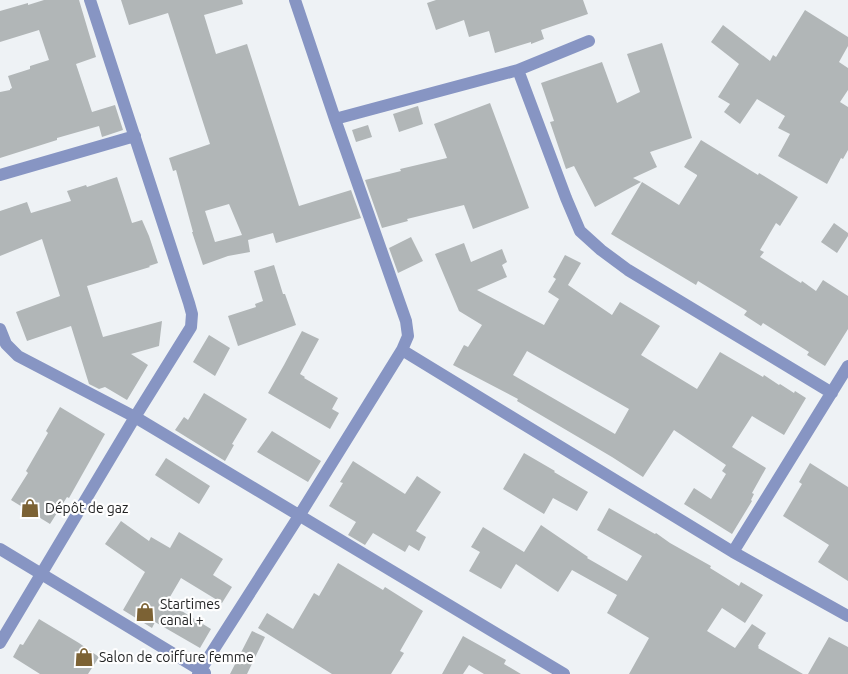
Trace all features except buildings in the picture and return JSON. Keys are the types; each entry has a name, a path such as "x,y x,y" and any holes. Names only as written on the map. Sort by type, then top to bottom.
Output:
{"street":[{"path":"0,644 135,417 191,327 192,314 90,0"},
{"path":"0,549 201,673 402,350 408,336 406,322 295,0"},
{"path":"335,119 518,70 589,41"},
{"path":"518,70 580,231 601,250 628,270 832,393"},
{"path":"0,175 135,136"},
{"path":"0,329 6,344 18,356 135,417 564,674"},
{"path":"402,350 733,552 848,616"},
{"path":"733,552 848,366"}],"place":[{"name":"Dépôt de gaz","path":"30,508"},
{"name":"Startimes canal +","path":"145,612"},
{"name":"Salon de coiffure femme","path":"84,657"}]}
